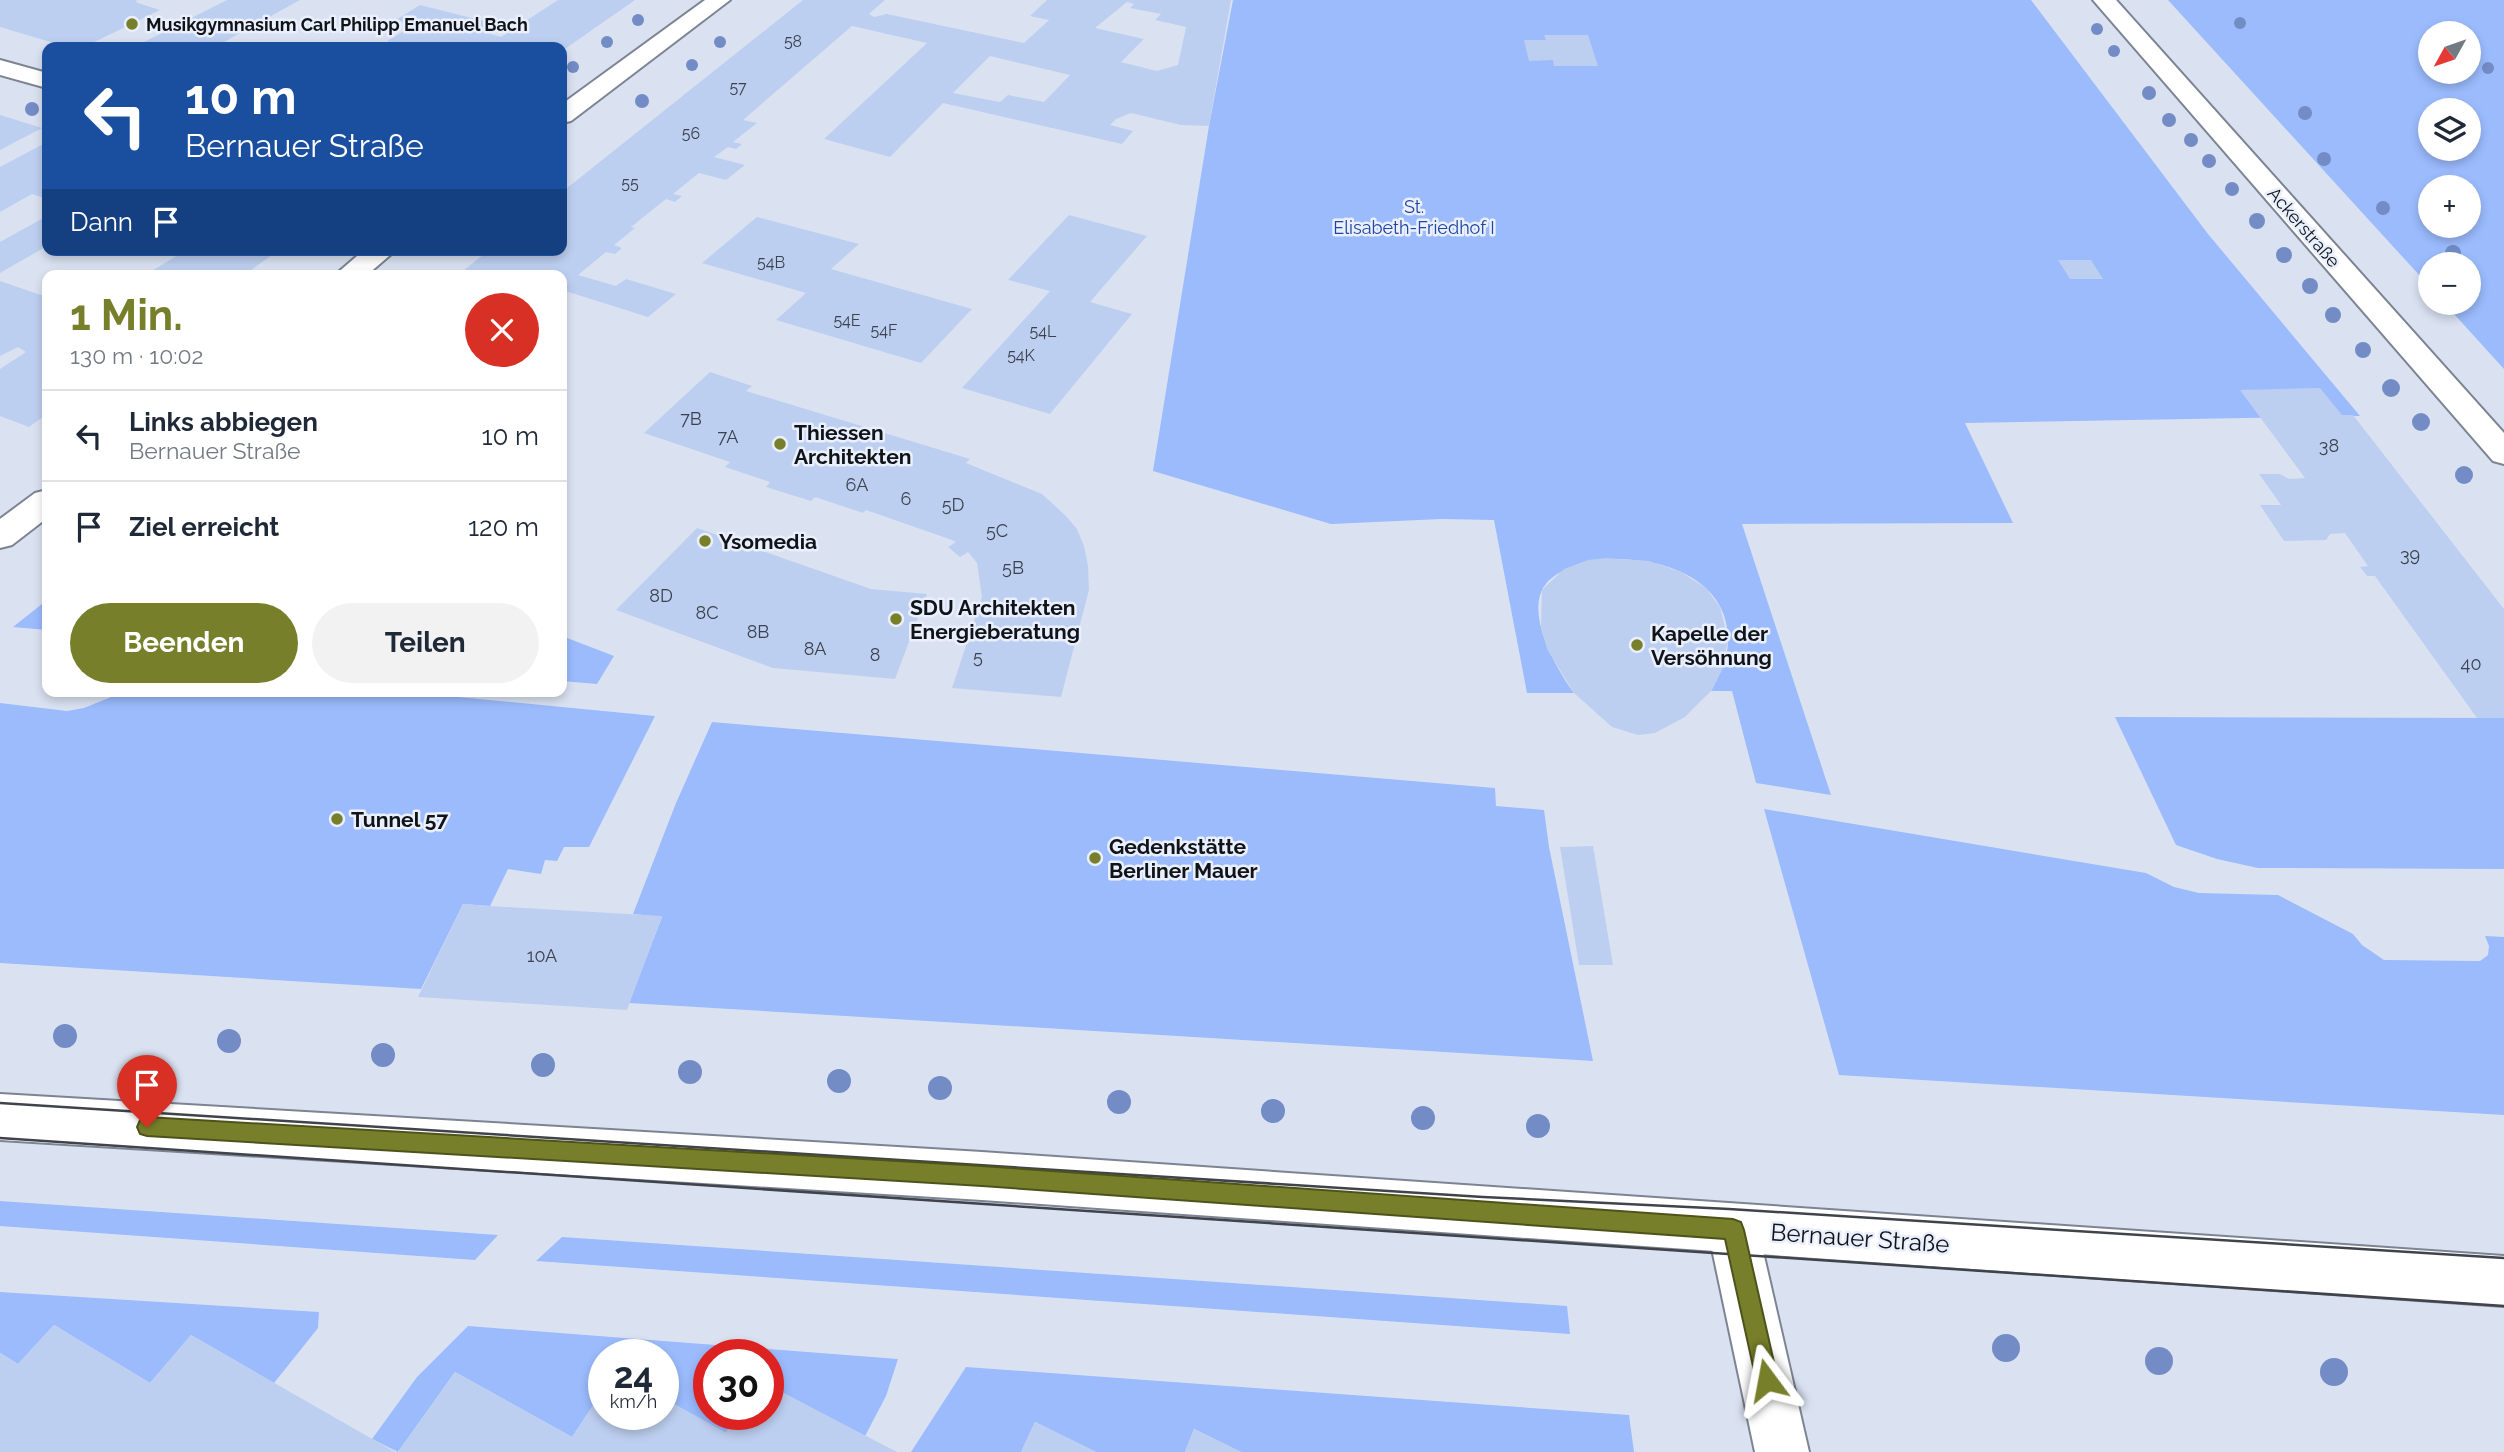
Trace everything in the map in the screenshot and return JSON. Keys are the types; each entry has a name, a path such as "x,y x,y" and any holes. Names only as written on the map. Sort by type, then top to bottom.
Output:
{"street":[{"path":"567,112 719,0"},
{"name":"Ackerstraße","path":"2104,0 2504,453"},
{"path":"0,67 42,80"},
{"path":"356,270 374,256"},
{"path":"0,536 42,505"},
{"name":"Bernauer Straße","path":"0,1117 982,1176 1733,1230 2504,1281"},
{"path":"1733,1230 1782,1452"}],"green space":[{"name":"St. Elisabeth-Friedhof I","path":"1233,0 2031,0 2208,234 2360,416 1965,423 2013,523 1742,524 1831,795 1756,783 1732,691 1711,691 1726,654 1728,641 1725,617 1714,597 1698,582 1678,571 1632,560 1608,560 1573,567 1550,579 1542,590 1539,602 1541,629 1553,658 1574,693 1527,693 1494,520 1441,519 1331,524 1153,471 1209,126"},
{"path":"2168,0 2504,0 2504,369 2455,315 2481,315 2481,252 2418,252 2418,274"},
{"path":"42,604 42,630 13,627"},
{"path":"567,638 614,656 597,684 567,681"},
{"path":"111,697 458,697 655,716 589,847 564,847 557,861 545,860 541,874 508,869 490,906 463,904 421,989 0,963 0,703 67,711 84,708"},
{"path":"2115,717 2504,718 2504,869 2258,868 2217,859 2176,845"},
{"path":"712,722 1495,788 1496,806 1544,810 1549,847 1593,1061 629,1003 662,917 633,914 676,803"},
{"path":"1764,809 2146,873 2174,887 2199,893 2278,895 2353,934 2362,945 2384,960 2480,961 2488,955 2489,946 2485,936 2504,937 2504,1115 1839,1075"},
{"path":"0,1201 498,1235 475,1260 0,1226"},
{"path":"562,1237 1567,1306 1570,1334 536,1261"},
{"path":"0,1292 319,1312 318,1328 274,1383 191,1335 150,1383 54,1325 18,1364 0,1353"},
{"path":"468,1326 637,1339 588,1339 588,1413 572,1437 455,1372 398,1452 372,1439 417,1377"},
{"path":"679,1342 693,1343 693,1415 679,1407"},
{"path":"784,1350 898,1359 886,1396 865,1436 784,1393"},
{"path":"966,1367 1629,1415 1634,1452 1241,1452 1194,1429 1185,1452 1096,1452 1035,1422 1021,1452 911,1452"}],"building":[{"path":"0,0 135,0 160,10 94,42 50,42 0,27"},
{"path":"227,0 300,0 224,42 144,42"},
{"path":"558,0 635,0 567,48 567,42 387,41 414,25 396,20 420,5 504,26 491,34 501,37"},
{"path":"803,0 885,0 869,14 874,17 887,14 1024,43 1049,20 1030,16 1047,0 1231,0 1209,126 1181,125 1131,113 1116,119 1110,125 1133,131 1122,144 943,103 890,157 824,139 927,43 852,26 743,120 757,123 733,142 742,144 736,149 728,147 714,157 745,165 726,180 699,173 673,194 682,196 675,202 666,199 631,227 635,228 614,245 622,248 615,254 606,252 578,275 616,286 626,279 676,294 648,317 567,292 567,270 464,270 482,256 567,256 567,188","holes":["1127,2 1134,4 1130,8 1161,14 1155,20 1186,27 1178,65 1157,71 1121,62 1144,39 1095,28","990,56 1070,75 1044,102 1008,95 1000,102 953,93"]},
{"path":"1544,35 1588,35 1598,66 1554,66 1553,60 1529,61 1524,40 1546,40"},
{"path":"0,115 42,128 0,150"},
{"path":"42,145 42,197 32,194 0,212 0,167"},
{"path":"1069,215 1147,236 1090,302 1132,314 1050,414 962,388 1050,291 1008,280"},
{"path":"757,217 859,244 831,269 972,309 921,363 776,320 806,293 702,263"},
{"path":"42,219 42,249 0,273 0,242"},
{"path":"176,256 271,256 251,270 153,270"},
{"path":"2058,260 2091,260 2103,279 2070,279"},
{"path":"0,281 42,295 42,418 29,427 0,416 0,369 26,352 18,347 0,356"},
{"path":"710,372 752,386 746,391 970,459 966,463 1042,494 1066,516 1077,529 1084,546 1089,590 1061,697 952,688 982,597 977,563 968,552 960,557 948,547 956,542 866,510 863,513 815,497 811,501 766,487 770,482 725,467 730,462 644,433"},
{"path":"2320,388 2342,415 2353,415 2504,609 2504,718 2477,718 2375,576 2367,576 2360,567 2368,566 2345,533 2330,534 2326,540 2284,541 2260,505 2281,505 2259,474 2280,474 2289,479 2305,478 2240,390"},
{"path":"697,528 871,589 927,594 895,679 773,668 616,610"},
{"name":"Kapelle der Versöhnung","path":"1606,558 1649,561 1681,572 1706,588 1720,607 1728,640 1722,670 1711,691 1685,717 1655,733 1638,735 1612,727 1574,693 1547,649 1541,626 1542,590 1564,569 1588,560"},
{"path":"1593,846 1613,965 1579,965 1560,847"},
{"path":"463,904 662,916 627,1010 418,997"},
{"path":"54,1325 150,1383 191,1335 395,1452 0,1452 0,1353 18,1364"},
{"path":"455,1372 572,1437 588,1413 588,1430 679,1430 679,1407 693,1415 693,1430 721,1430 726,1433 728,1430 784,1430 784,1393 897,1452 398,1452"},
{"path":"1035,1422 1096,1452 1021,1452"},
{"path":"1194,1429 1241,1452 1185,1452"}],"tram line":[{"path":"0,1103 1483,1197 1729,1209 2504,1258"},
{"path":"0,1138 2504,1306"}],"place":[{"name":"Musikgymnasium Carl Philipp Emanuel Bach","path":"132,24"},
{"name":"Thiessen Architekten","path":"780,444"},
{"name":"Ysomedia","path":"705,541"},
{"name":"SDU Architekten Energieberatung","path":"896,619"},
{"name":"Kapelle der Versöhnung","path":"1637,645"},
{"name":"Tunnel 57","path":"337,819"},
{"name":"Gedenkstätte Berliner Mauer","path":"1095,858"}],"route":[{"path":"147,1127 982,1176 1733,1230 1767,1380"}]}
